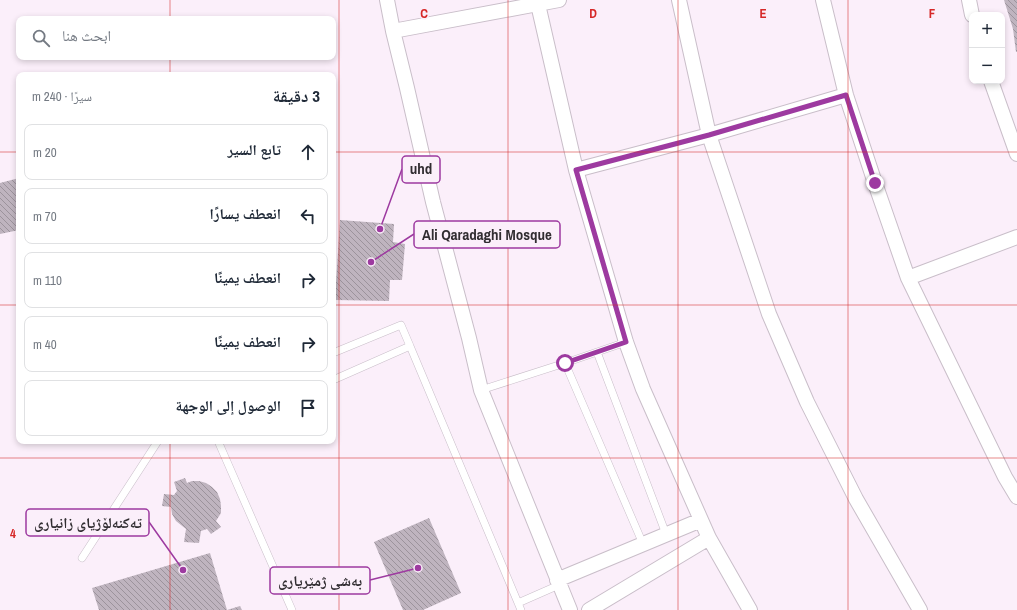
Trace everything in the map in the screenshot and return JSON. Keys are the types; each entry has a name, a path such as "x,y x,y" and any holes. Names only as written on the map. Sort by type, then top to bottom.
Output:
{"street":[{"path":"387,0 433,202 469,338 481,390 570,610"},
{"path":"393,31 538,2 559,0"},
{"path":"679,0 709,135 769,314 804,395 856,499 920,610"},
{"path":"823,0 846,95 908,278 1005,477 1017,497"},
{"path":"969,0 971,12"},
{"path":"538,2 576,170 626,342 643,389 709,538 750,610"},
{"path":"992,84 1017,154"},
{"path":"576,170 709,135 846,95"},
{"path":"908,278 1017,237"},
{"path":"558,582 701,520"},
{"path":"589,610 709,538"}],"lane":[{"path":"336,352 401,325 521,610"},
{"path":"481,390 626,342"},
{"path":"336,379 410,346"},
{"path":"597,352 666,534"},
{"path":"565,363 643,544"},
{"path":"82,558 156,444"},
{"path":"219,444 292,610"},
{"path":"518,603 558,582"}],"building":[{"path":"1004,0 1017,0 1017,52 1013,29"},
{"path":"16,179 16,231 0,234 0,183"},
{"path":"340,220 394,224 393,242 405,244 402,280 390,280 389,301 336,300"},
{"path":"185,478 187,483 199,481 206,483 217,492 220,499 221,513 216,521 221,527 211,534 207,529 201,531 199,543 184,542 186,529 176,521 172,514 171,507 162,506 164,494 174,495 177,491 174,482"},
{"path":"429,518 461,593 423,610 403,610 374,542"},
{"path":"210,553 227,610 99,610 92,588"},
{"path":"240,606 242,610 227,610"}],"place":[{"name":"uhd","path":"380,229"},
{"name":"Ali Qaradaghi Mosque","path":"371,262"},
{"name":"بەشی ژمێریاری","path":"418,568"},
{"name":"ته‌کنه‌لۆژیای زانیاری","path":"183,570"}],"route":[{"path":"565,363 626,342 576,170 709,135 846,95 875,183"}]}
